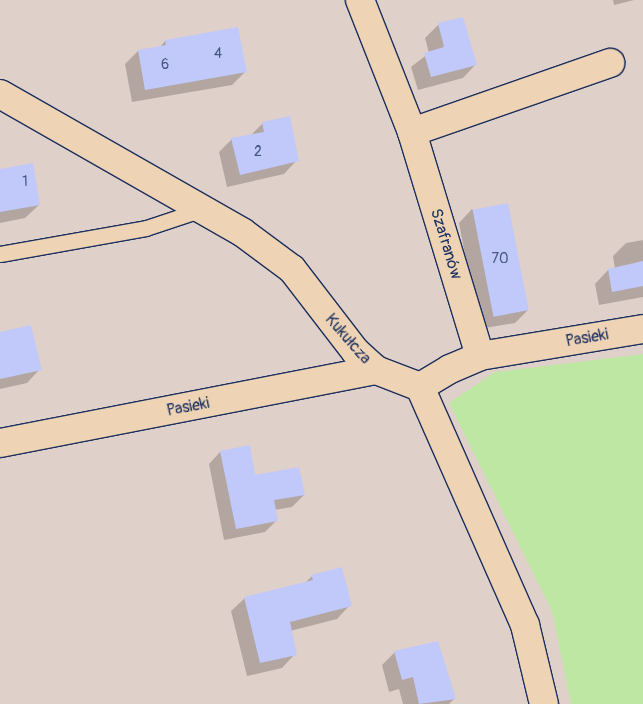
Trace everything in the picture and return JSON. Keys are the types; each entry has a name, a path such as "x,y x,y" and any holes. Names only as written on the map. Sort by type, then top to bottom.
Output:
{"street":[{"name":"Szafranów","path":"360,0 412,132 480,356"},
{"path":"412,132 610,62"},
{"name":"Kukułcza","path":"0,94 200,210 242,232 292,269 356,352 376,370 420,387"},
{"name":"Pasieki","path":"420,387 450,369 480,356 643,329"},
{"name":"Pasieki","path":"0,443 376,370"},
{"path":"420,387 525,625 544,704"}],"lane":[{"path":"0,254 146,228 200,210"}],"green space":[{"path":"643,354 643,704 571,704 552,611 449,403 495,372"}],"building":[{"path":"463,17 477,65 431,77 424,53 444,47 438,23"},
{"path":"238,27 247,72 145,90 138,50 166,45 165,40"},
{"path":"290,116 299,161 240,175 231,138 264,132 262,122"},
{"path":"33,163 40,205 0,212 0,169"},
{"path":"508,203 529,310 493,317 473,210"},
{"path":"643,261 643,286 612,292 608,269"},
{"path":"31,325 42,370 0,379 0,332"},
{"path":"250,445 255,475 299,467 305,495 274,500 278,521 236,529 220,451"},
{"path":"342,567 352,606 290,622 297,655 260,663 244,597 313,580 311,575"},
{"path":"438,641 456,699 419,704 413,677 402,680 394,651"}]}
